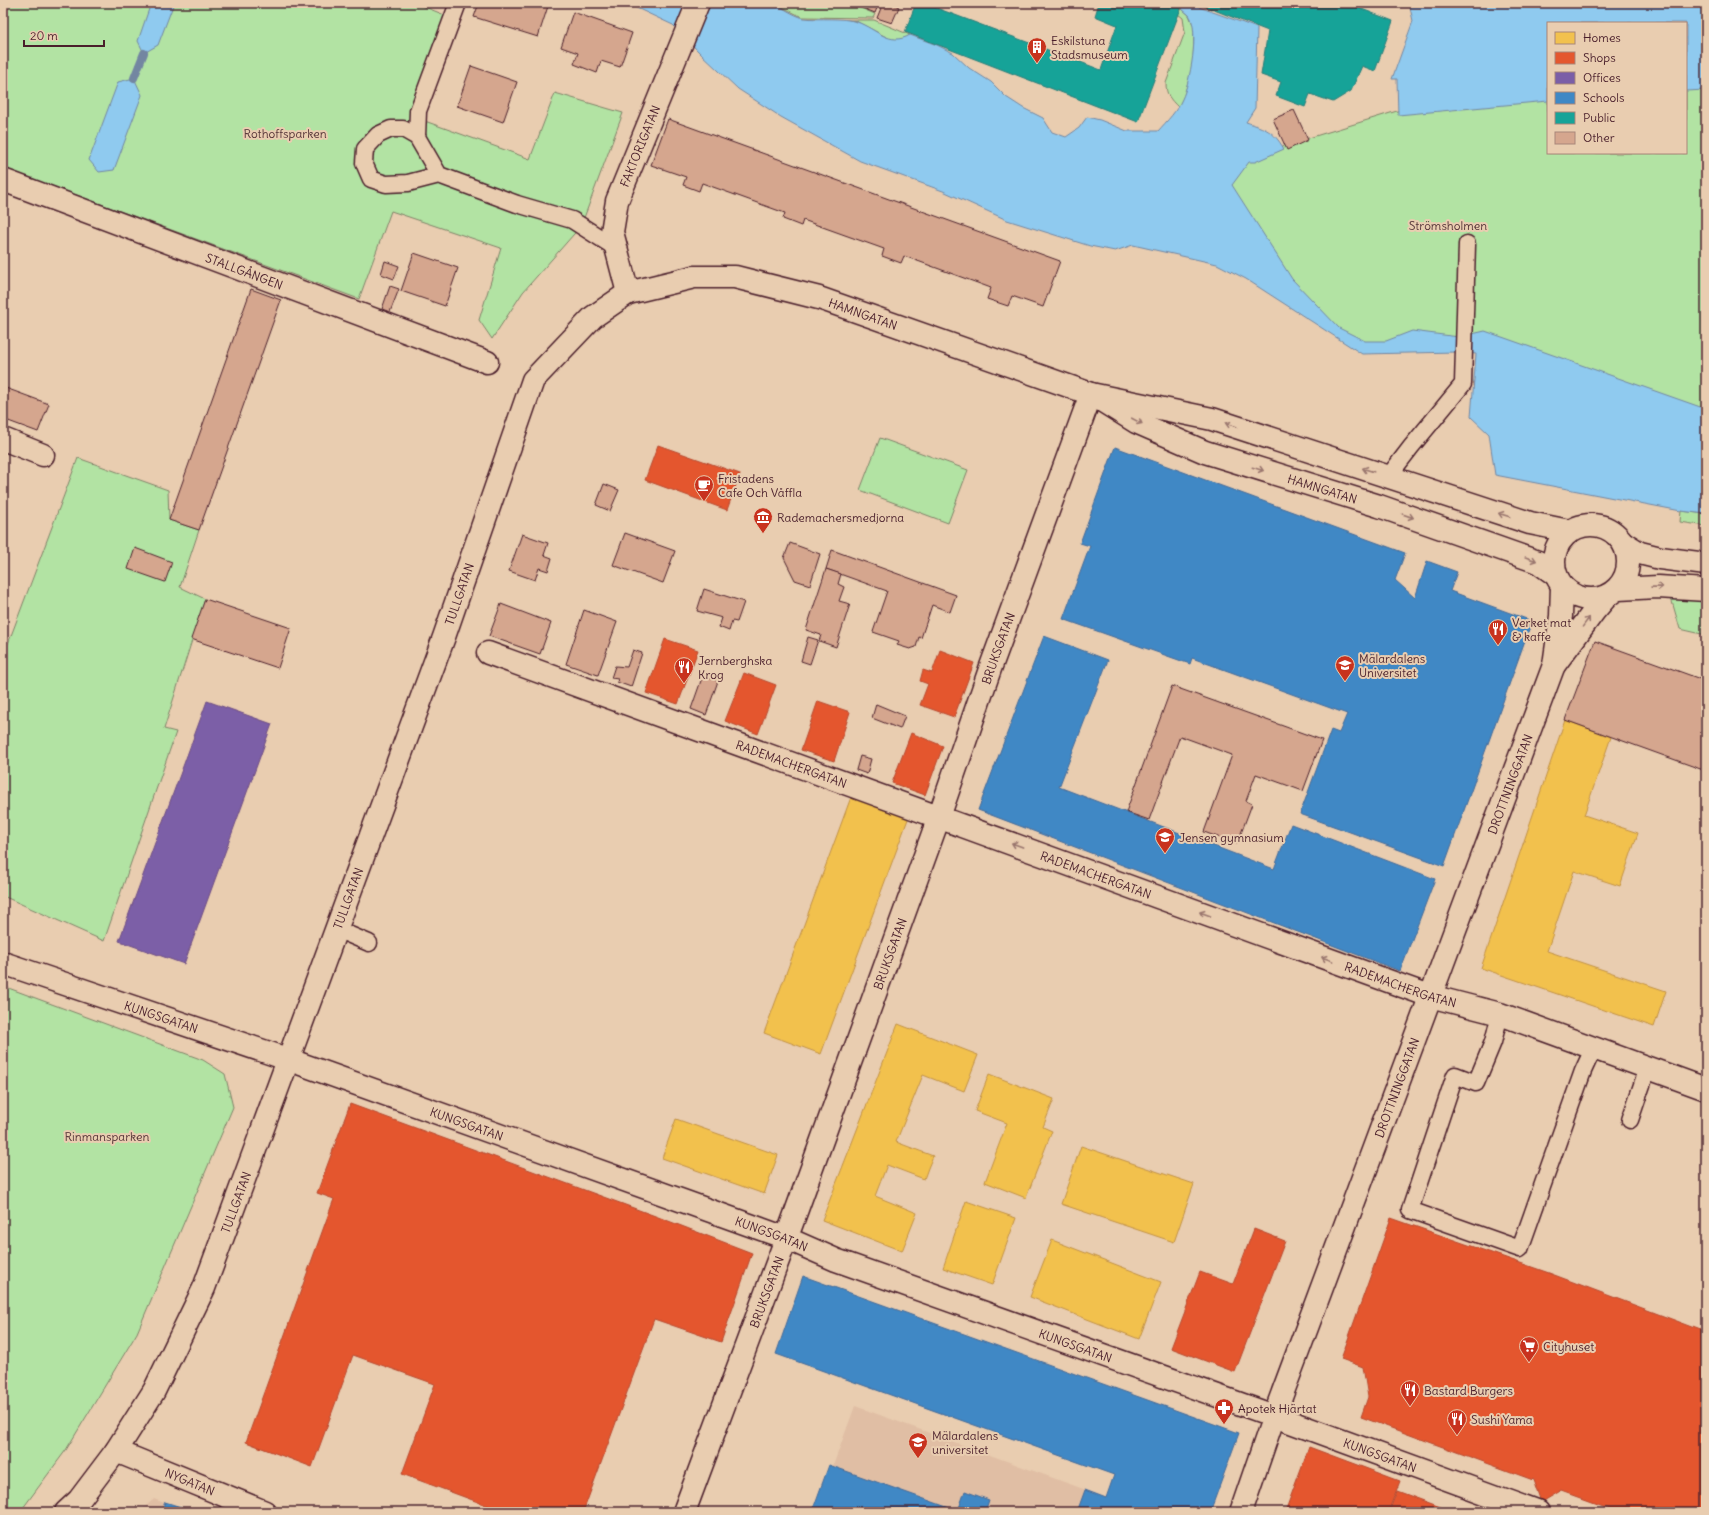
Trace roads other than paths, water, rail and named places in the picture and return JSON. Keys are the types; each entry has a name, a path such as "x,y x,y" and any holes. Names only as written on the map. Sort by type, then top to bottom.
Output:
{"street":[{"name":"FAKTORIGATAN","path":"628,293 612,232 617,201 698,3"},
{"name":"STALLGÅNGEN","path":"3,180 487,362"},
{"name":"HAMNGATAN","path":"628,293 694,277 735,277 819,298 1091,394 1212,419 1530,523 1569,531"},
{"name":"TULLGATAN","path":"66,1512 79,1500 116,1451 154,1391 204,1288 287,1059 444,637 533,380 593,317 628,293"},
{"name":"HAMNGATAN","path":"1091,394 1136,422 1205,452 1379,506 1538,562 1559,581"},
{"name":"BRUKSGATAN","path":"684,1512 786,1238 939,817 990,669 1091,394"},
{"path":"3,439 44,455"},
{"path":"1379,506 1388,477"},
{"path":"1706,564 1640,554 1624,543 1616,534 1605,527 1593,524 1581,526 1569,531 1560,540 1555,551 1553,563 1559,581 1571,594 1583,599 1595,600 1612,592 1658,587 1706,590"},
{"path":"1612,592 1625,579 1628,567 1628,555 1624,543"},
{"name":"DROTTNINGGATAN","path":"1241,1512 1274,1416 1554,664 1561,616 1559,581"},
{"name":"DROTTNINGGATAN","path":"1554,664 1595,610 1612,592"},
{"name":"RADEMACHERGATAN","path":"488,653 1430,996 1500,1014 1706,1089"},
{"name":"KUNGSGATAN","path":"3,963 287,1059 786,1238 836,1260 1274,1416 1537,1512"},
{"name":"NYGATAN","path":"116,1451 264,1512"}],"lane":[{"path":"417,137 418,112 458,3"},
{"path":"439,176 417,137 403,129 391,129 378,135 365,149 364,163 371,178 386,184 408,183 439,176 517,204 572,220 616,248"},
{"path":"1388,477 1463,384 1467,244"},
{"path":"336,929 369,943"},
{"path":"1500,1014 1493,1042 1476,1083 1455,1075 1410,1210 1520,1249 1583,1071 1594,1048"},
{"path":"1630,1120 1648,1068"}],"water":[{"path":"151,3 174,3 158,45 144,53 138,41"},
{"path":"626,3 770,3 804,18 851,20 889,38 903,38 910,35 937,45 953,53 969,68 991,82 1006,97 1043,118 1052,132 1066,137 1079,128 1087,117 1100,120 1127,131 1158,131 1168,120 1182,99 1188,81 1193,57 1194,32 1189,15 1182,9 1184,3 1200,3 1199,7 1257,28 1255,108 1246,122 1259,126 1268,131 1276,138 1284,149 1255,162 1249,162 1232,185 1292,279 1339,328 1365,341 1386,341 1412,331 1459,337 1485,331 1706,409 1706,514 1681,511 1495,475 1489,434 1471,417 1476,354 1457,352 1362,354 1246,279 1217,264 1133,245 1115,251 1090,246 1007,220 943,191 860,161 781,117 738,89 673,25"},
{"path":"1409,3 1706,3 1706,90 1687,91 1687,22 1547,22 1547,101 1398,115 1397,79 1392,79 1413,21"},
{"path":"134,78 142,95 114,170 99,172 89,160 118,82"}],"waterway":[{"path":"134,78 144,53"}],"place":[{"name":"Eskilstuna Stadsmuseum","path":"1037,64"},
{"name":"Fristadens Cafe Och Våffla","path":"704,502"},
{"name":"Rademachersmedjorna","path":"763,534"},
{"name":"Verket mat & kaffe","path":"1498,646"},
{"name":"Mälardalens Universitet","path":"1345,682"},
{"name":"Jernberghska Krog","path":"684,684"},
{"name":"Jensen gymnasium","path":"1165,854"},
{"name":"Cityhuset","path":"1529,1363"},
{"name":"Bastard Burgers","path":"1410,1407"},
{"name":"Apotek Hjärtat","path":"1224,1425"},
{"name":"Sushi Yama","path":"1457,1436"},
{"name":"Mälardalens universitet","path":"918,1459"}],"park label":[{"name":"Rothoffsparken","path":"285,133"},
{"name":"Strömsholmen","path":"1448,225"},
{"name":"Rinmansparken","path":"107,1136"}]}
